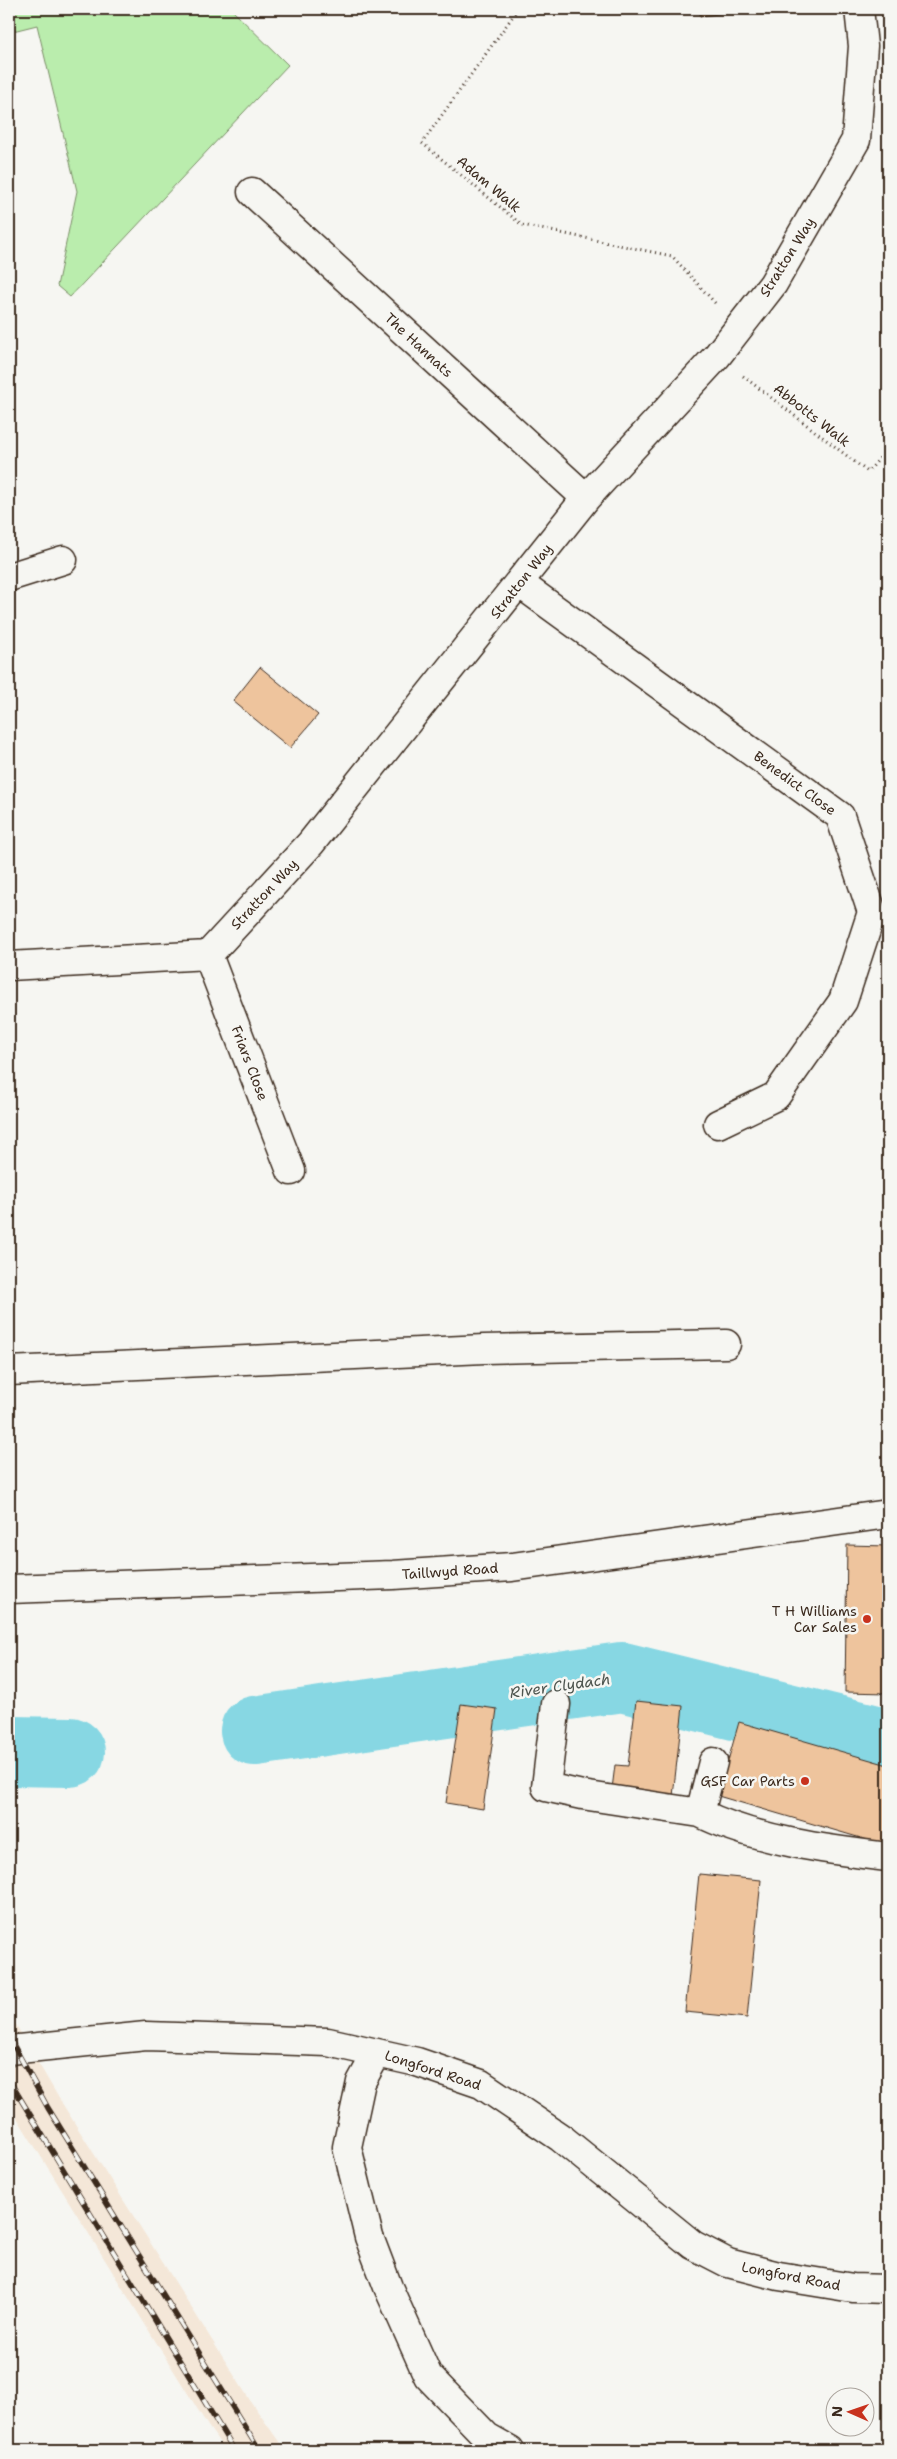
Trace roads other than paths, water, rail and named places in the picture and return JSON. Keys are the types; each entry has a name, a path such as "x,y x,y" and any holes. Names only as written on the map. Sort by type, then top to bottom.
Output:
{"street":[{"name":"Stratton Way","path":"208,955 311,843 586,498 717,356 773,284 856,140 863,46 859,9"},
{"name":"The Hannats","path":"252,192 586,498"},
{"path":"9,577 63,560"},
{"name":"Benedict Close","path":"519,583 840,816 872,912 843,1001 776,1096 718,1124"},
{"path":"9,966 208,955"},
{"name":"Friars Close","path":"208,955 291,1171"},
{"path":"9,1371 484,1349 726,1344"},
{"name":"Taillwyd Road","path":"9,1589 393,1575 512,1567 888,1514"},
{"path":"556,1704 546,1787 582,1795 700,1813 716,1822 802,1845 888,1857"},
{"path":"700,1813 713,1762"},
{"name":"Longford Road","path":"9,2050 146,2036 328,2042 417,2062 481,2084 560,2138 693,2245 728,2264 779,2276 854,2288 888,2289"},
{"path":"377,2053 360,2082 347,2147 369,2236 388,2287 428,2376 488,2437 510,2450"}],"waterway":[{"name":"River Clydach","path":"255,1731 622,1677 888,1743"},
{"name":"River Clydach","path":"9,1751 70,1752"}],"railway":[{"path":"9,2037 48,2108 259,2450"},
{"path":"9,2080 234,2450"}],"place":[{"name":"T H Williams Car Sales","path":"867,1619"},
{"name":"GSF Car Parts","path":"805,1781"}]}
